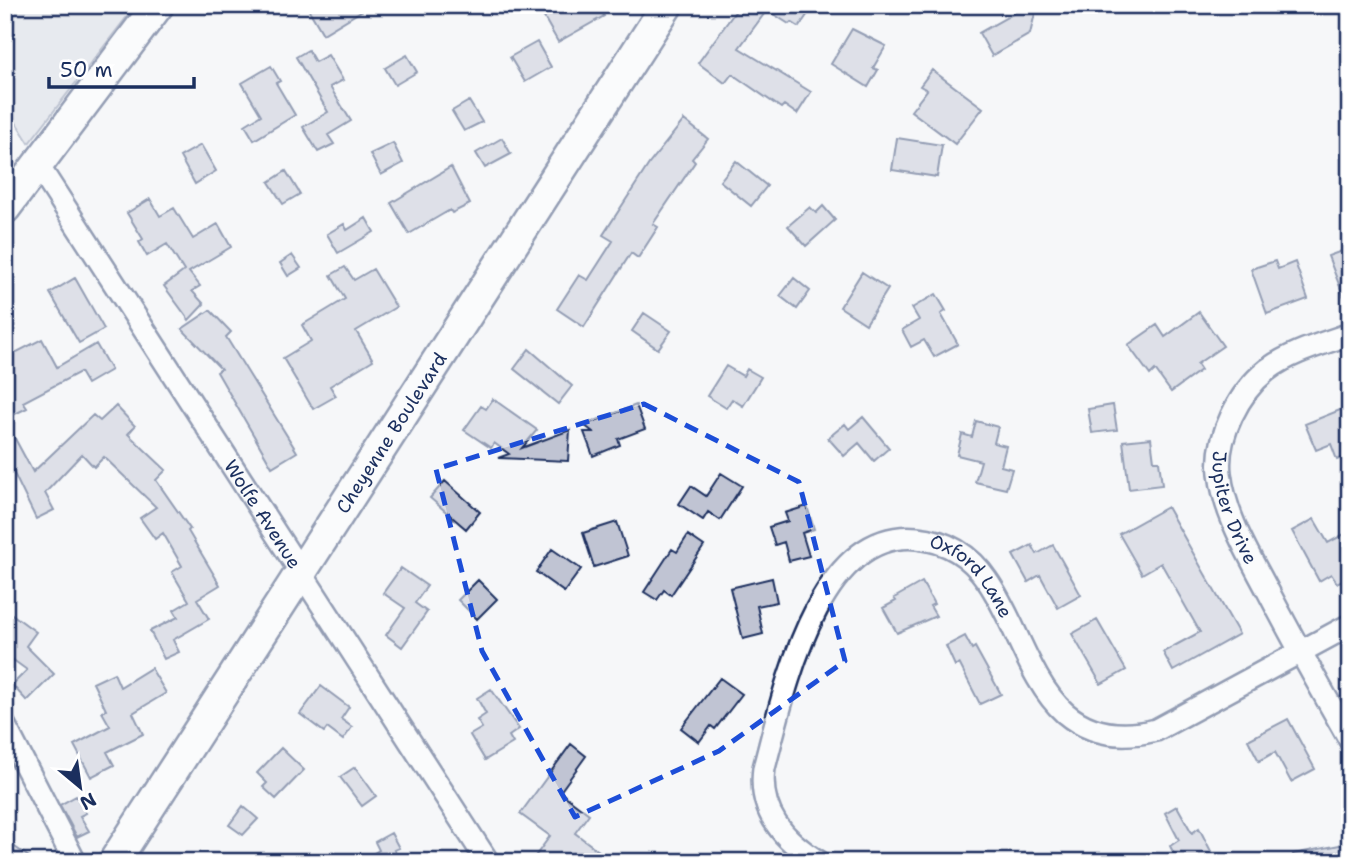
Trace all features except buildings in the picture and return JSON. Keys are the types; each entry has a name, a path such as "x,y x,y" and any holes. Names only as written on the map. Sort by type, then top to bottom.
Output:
{"main road":[{"path":"5,208 39,167 158,5"},
{"name":"Cheyenne Boulevard","path":"114,862 667,5"}],"street":[{"name":"Wolfe Avenue","path":"39,167 488,862"},
{"name":"Jupiter Drive","path":"1350,334 1292,355 1266,371 1248,390 1232,416 1223,441 1220,471 1235,527 1350,740"},
{"name":"Oxford Lane","path":"819,862 794,846 780,831 768,811 762,785 764,768 793,658 827,593 845,568 867,549 910,537 932,540 968,558 988,580 1047,692 1065,713 1087,727 1110,734 1131,736 1156,730 1350,625"},
{"path":"5,726 75,862"}],"highlighted area":[{"path":"644,404 799,482 845,661 719,751 575,817 482,651 436,469"}],"shaded area":[{"path":"5,5 136,5 29,143 5,105"}]}
